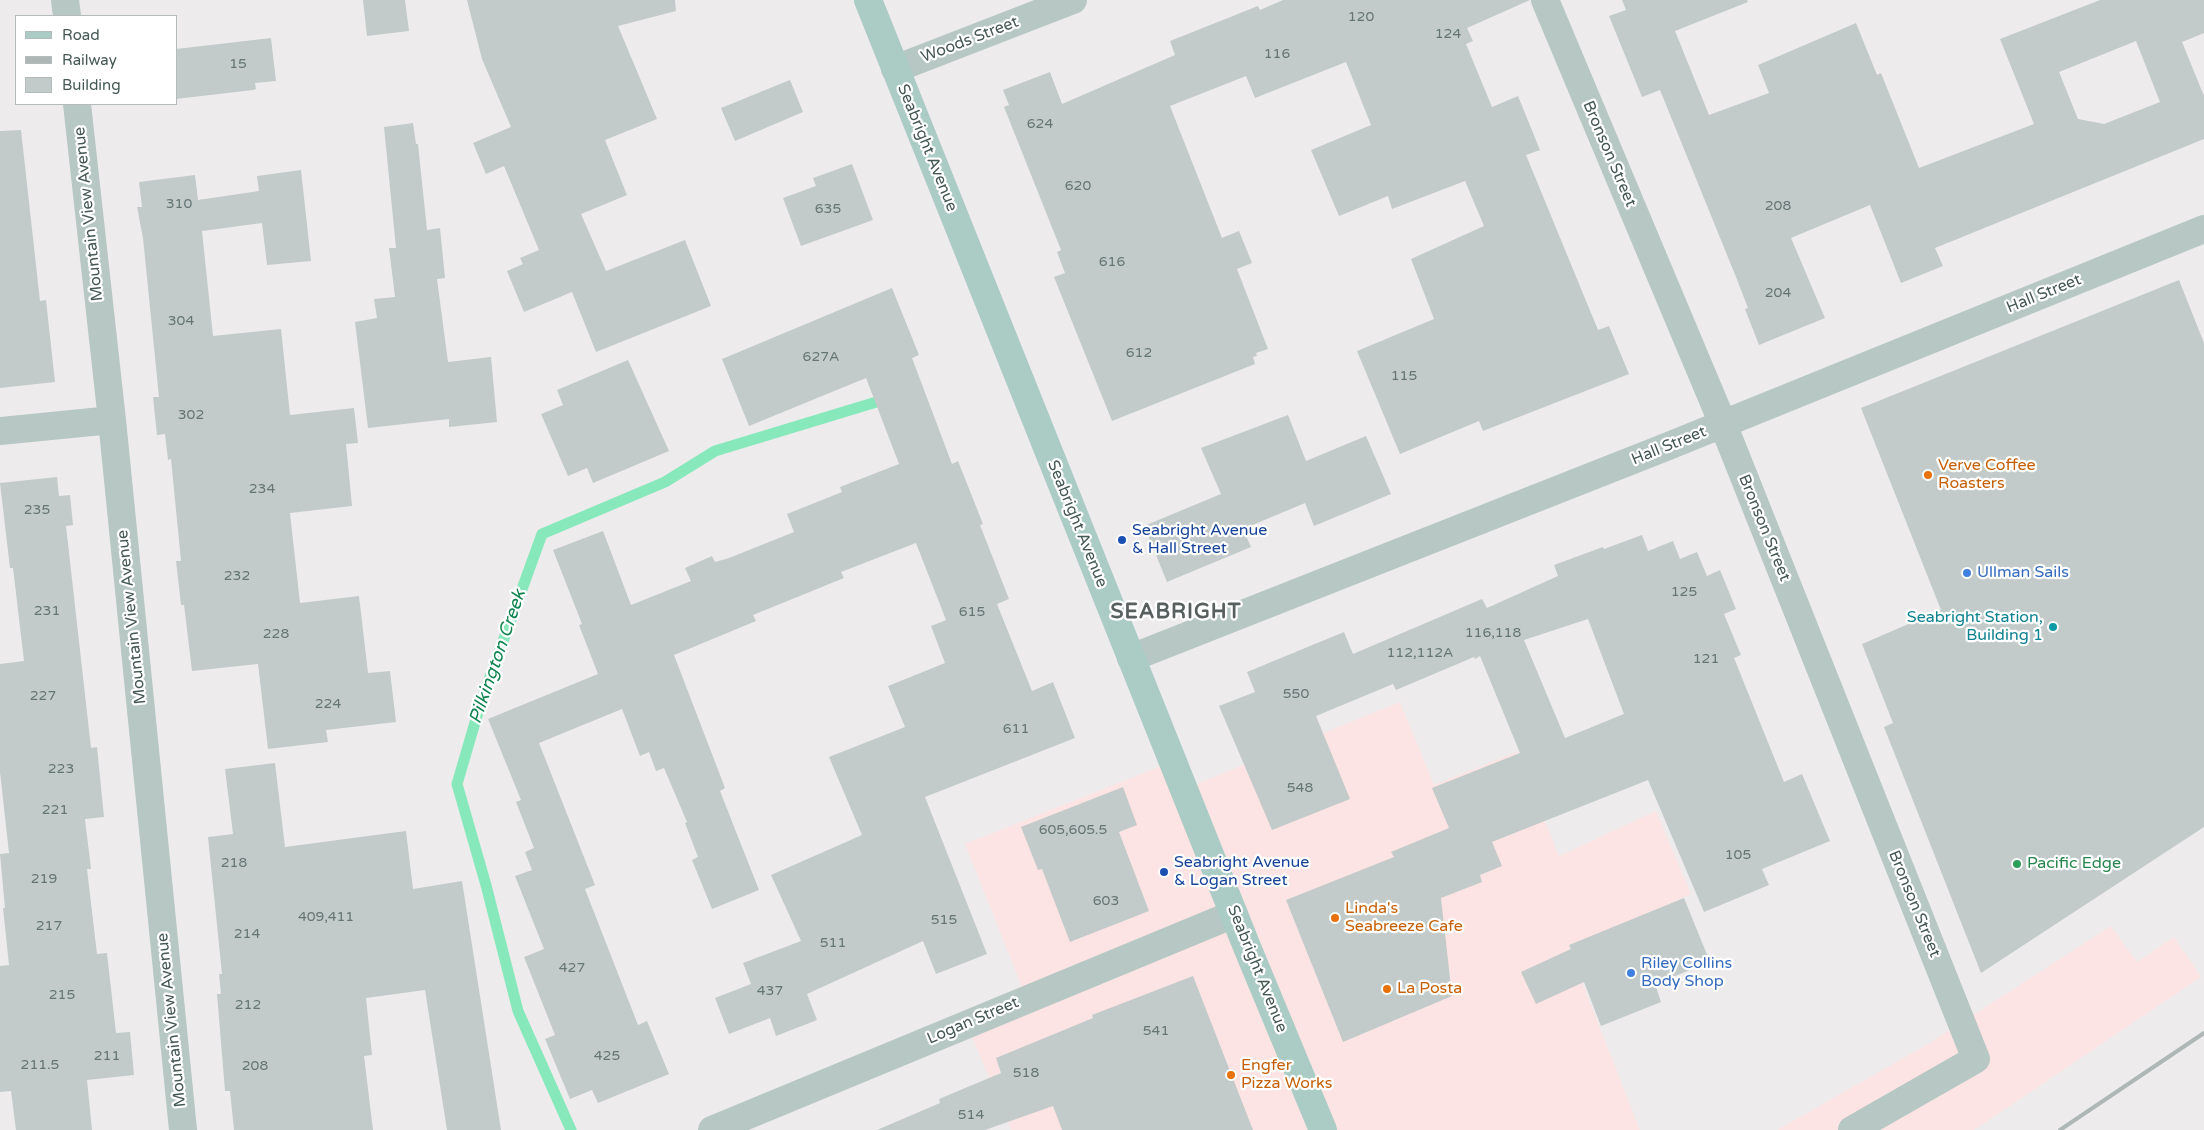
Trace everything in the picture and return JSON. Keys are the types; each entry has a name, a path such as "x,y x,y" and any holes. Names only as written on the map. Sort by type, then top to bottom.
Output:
{"main road":[{"name":"Seabright Avenue","path":"868,0 1234,914 1323,1130"}],"street":[{"path":"65,0 67,15"},
{"name":"Woods Street","path":"895,69 1072,0"},
{"name":"Bronson Street","path":"1545,0 1723,424 1976,1059 1852,1130"},
{"name":"Mountain View Avenue","path":"77,105 112,420 183,1130"},
{"name":"Hall Street","path":"1131,658 1723,424 2204,228"},
{"path":"0,431 112,420"},
{"name":"Logan Street","path":"712,1130 1234,914"}],"shaded area":[{"path":"1400,702 1434,785 1517,752 1559,856 1656,811 1691,894 1569,949 1640,1130 1011,1130 970,1032 1030,1007 965,844 1179,759 1189,787"},
{"path":"2111,926 2137,962 2174,937 2201,977 1974,1130 1777,1130 1928,1044"}],"building":[{"path":"363,0 405,0 409,31 367,36"},
{"path":"467,0 675,0 676,11 618,26 657,119 605,140 627,195 581,214 606,271 685,240 711,306 596,352 572,292 524,312 507,271 523,264 520,258 539,250 504,166 486,174 473,143 511,127 482,59"},
{"path":"1283,0 1530,0 1467,28 1473,41 1466,44 1492,107 1518,96 1540,150 1526,155 1598,330 1609,326 1629,374 1483,431 1479,421 1400,454 1357,351 1434,319 1411,259 1484,226 1465,181 1392,209 1388,196 1339,216 1311,150 1371,125 1346,62 1255,98 1246,76 1170,106 1222,238 1239,231 1252,263 1237,269 1268,349 1256,353 1257,356 1253,357 1255,364 1112,421 1054,277 1065,273 1057,252 1061,250 1004,107 1009,105 1003,90 1050,72 1062,104 1175,55 1170,41 1258,6 1260,10"},
{"path":"1622,0 1747,0 1748,2 1675,31 1709,115 1769,93 1758,65 1856,23 1877,75 1881,73 1919,168 2034,124 2000,39 2100,0 2204,0 2204,33 2182,42 2204,96 2204,139 1935,248 1943,266 1901,283 1870,205 1791,238 1825,318 1759,345 1745,309 1748,308 1736,277 1660,90 1642,97 1609,16 1626,10","holes":["2136,41 2160,102 2104,124 2078,119 2059,72"]},
{"path":"271,38 276,81 255,83 256,89 253,90 178,99 178,49"},
{"path":"790,80 803,112 735,141 721,108"},
{"path":"413,123 416,144 418,144 427,230 440,228 445,278 437,279 448,362 491,357 497,422 449,427 449,419 368,428 355,322 377,318 374,299 395,297 389,248 396,248 384,127"},
{"path":"21,130 40,301 46,300 55,382 0,388 0,131"},
{"path":"852,164 873,220 801,246 783,198 816,186 813,178"},
{"path":"301,170 311,261 267,265 262,223 202,231 213,336 281,329 290,415 354,408 358,443 346,444 352,506 290,513 300,603 359,596 368,673 390,671 396,722 326,730 328,742 268,749 258,664 192,671 184,605 181,605 176,561 181,561 171,459 168,460 165,434 157,435 153,397 159,397 143,238 137,207 142,207 139,182 195,175 198,200 259,191 257,176"},
{"name":"Seabright Station, Building 1","path":"2179,280 2204,343 2204,827 1981,973 1884,727 1893,723 1862,644 1941,610 1861,408"},
{"path":"892,288 919,355 912,358 952,464 958,461 983,524 980,525 1009,599 997,604 1032,691 1053,682 1075,738 925,797 987,954 936,974 923,941 807,994 817,1020 776,1036 770,1018 729,1034 715,998 751,984 743,963 801,941 771,875 862,835 829,757 905,727 888,686 945,663 931,626 946,620 916,543 841,572 844,578 753,615 756,621 674,655 725,788 720,791 759,890 712,909 692,860 698,857 685,823 687,822 664,768 656,771 649,752 640,756 622,709 539,743 595,885 585,889 638,1025 647,1021 669,1074 598,1103 592,1090 570,1099 545,1039 555,1035 524,957 544,949 515,876 532,870 525,852 534,848 516,802 521,800 488,719 598,674 579,625 582,624 553,550 603,531 631,605 691,581 685,568 712,556 715,562 729,558 794,532 787,514 842,492 840,487 899,464 866,378 749,426 722,359"},
{"path":"628,360 669,451 593,483 587,468 568,476 541,414 563,405 557,390"},
{"path":"1288,415 1306,461 1366,436 1391,494 1314,526 1305,503 1243,529 1251,547 1167,582 1144,526 1221,494 1201,448"},
{"path":"57,477 59,496 70,495 73,525 66,526 91,748 97,747 104,817 85,819 91,869 87,869 97,954 107,953 116,1033 130,1032 134,1075 87,1080 92,1130 16,1130 11,1091 0,1092 0,966 9,965 0,854 9,853 0,772 0,664 24,661 13,568 10,568 0,483"},
{"path":"1642,535 1648,551 1673,541 1680,559 1697,552 1707,576 1720,570 1736,609 1724,614 1741,655 1734,658 1784,782 1802,774 1830,841 1762,869 1769,885 1704,912 1648,780 1492,842 1502,866 1480,875 1482,882 1441,898 1452,996 1343,1042 1286,900 1394,857 1391,852 1449,828 1432,788 1520,753 1480,656 1475,659 1474,657 1396,690 1393,684 1316,716 1350,799 1272,830 1219,706 1255,692 1247,672 1344,632 1353,654 1482,599 1487,608 1558,576 1554,565 1603,547 1604,549","holes":["1588,619 1624,714 1565,738 1524,640"]},
{"path":"275,763 285,847 406,831 413,889 462,881 501,1130 447,1130 425,990 366,998 372,1055 364,1056 373,1130 234,1130 230,1091 225,1091 217,994 221,994 219,974 222,974 208,837 233,834 225,769"},
{"path":"1123,787 1137,825 1119,832 1149,911 1070,942 1042,869 1038,870 1021,827"},
{"name":"Riley Collins Body Shop","path":"1684,898 1710,962 1655,984 1661,1002 1601,1026 1584,982 1536,1004 1521,972 1571,949 1569,945"},
{"path":"1193,976 1253,1130 1062,1130 1053,1106 985,1130 877,1130 940,1103 939,1099 1001,1073 996,1058 1093,1018 1092,1015"}],"waterway":[{"name":"Pilkington Creek","path":"571,1130 518,1011 486,885 457,784 481,702 542,534 665,482 715,451 883,400"}],"railway":[{"path":"2060,1130 2204,1033"}],"place":[{"name":"Verve Coffee Roasters","path":"1928,475"},
{"name":"Seabright Avenue & Hall Street","path":"1122,540"},
{"name":"Ullman Sails","path":"1967,573"},
{"name":"Seabright Station, Building 1","path":"2053,627"},
{"name":"Pacific Edge","path":"2017,864"},
{"name":"Seabright Avenue & Logan Street","path":"1164,872"},
{"name":"Linda's Seabreeze Cafe","path":"1335,918"},
{"name":"Riley Collins Body Shop","path":"1631,973"},
{"name":"La Posta","path":"1387,989"},
{"name":"Engfer Pizza Works","path":"1231,1075"}],"district":[{"name":"SEABRIGHT","path":"1176,612"}]}
